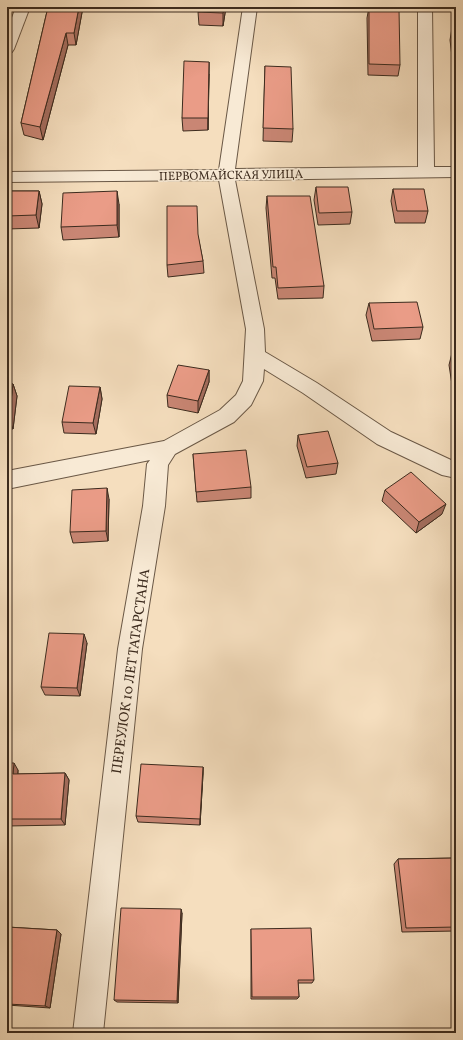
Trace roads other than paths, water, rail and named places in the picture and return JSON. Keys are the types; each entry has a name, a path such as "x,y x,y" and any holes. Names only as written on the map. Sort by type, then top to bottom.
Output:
{"street":[{"path":"7,480 168,448 227,416 244,400 253,381 255,329 226,174 250,7"},
{"path":"424,7 426,172"},
{"path":"7,49 17,11"},
{"name":"ПЕРВОМАЙСКАЯ УЛИЦА","path":"7,177 456,172"},
{"path":"255,355 310,388 384,438 449,468 456,469"},
{"name":"ПЕРЕУЛОК 10 ЛЕТ ТАТАРСТАНА","path":"88,1033 130,649 154,506 158,464 168,448"}]}
